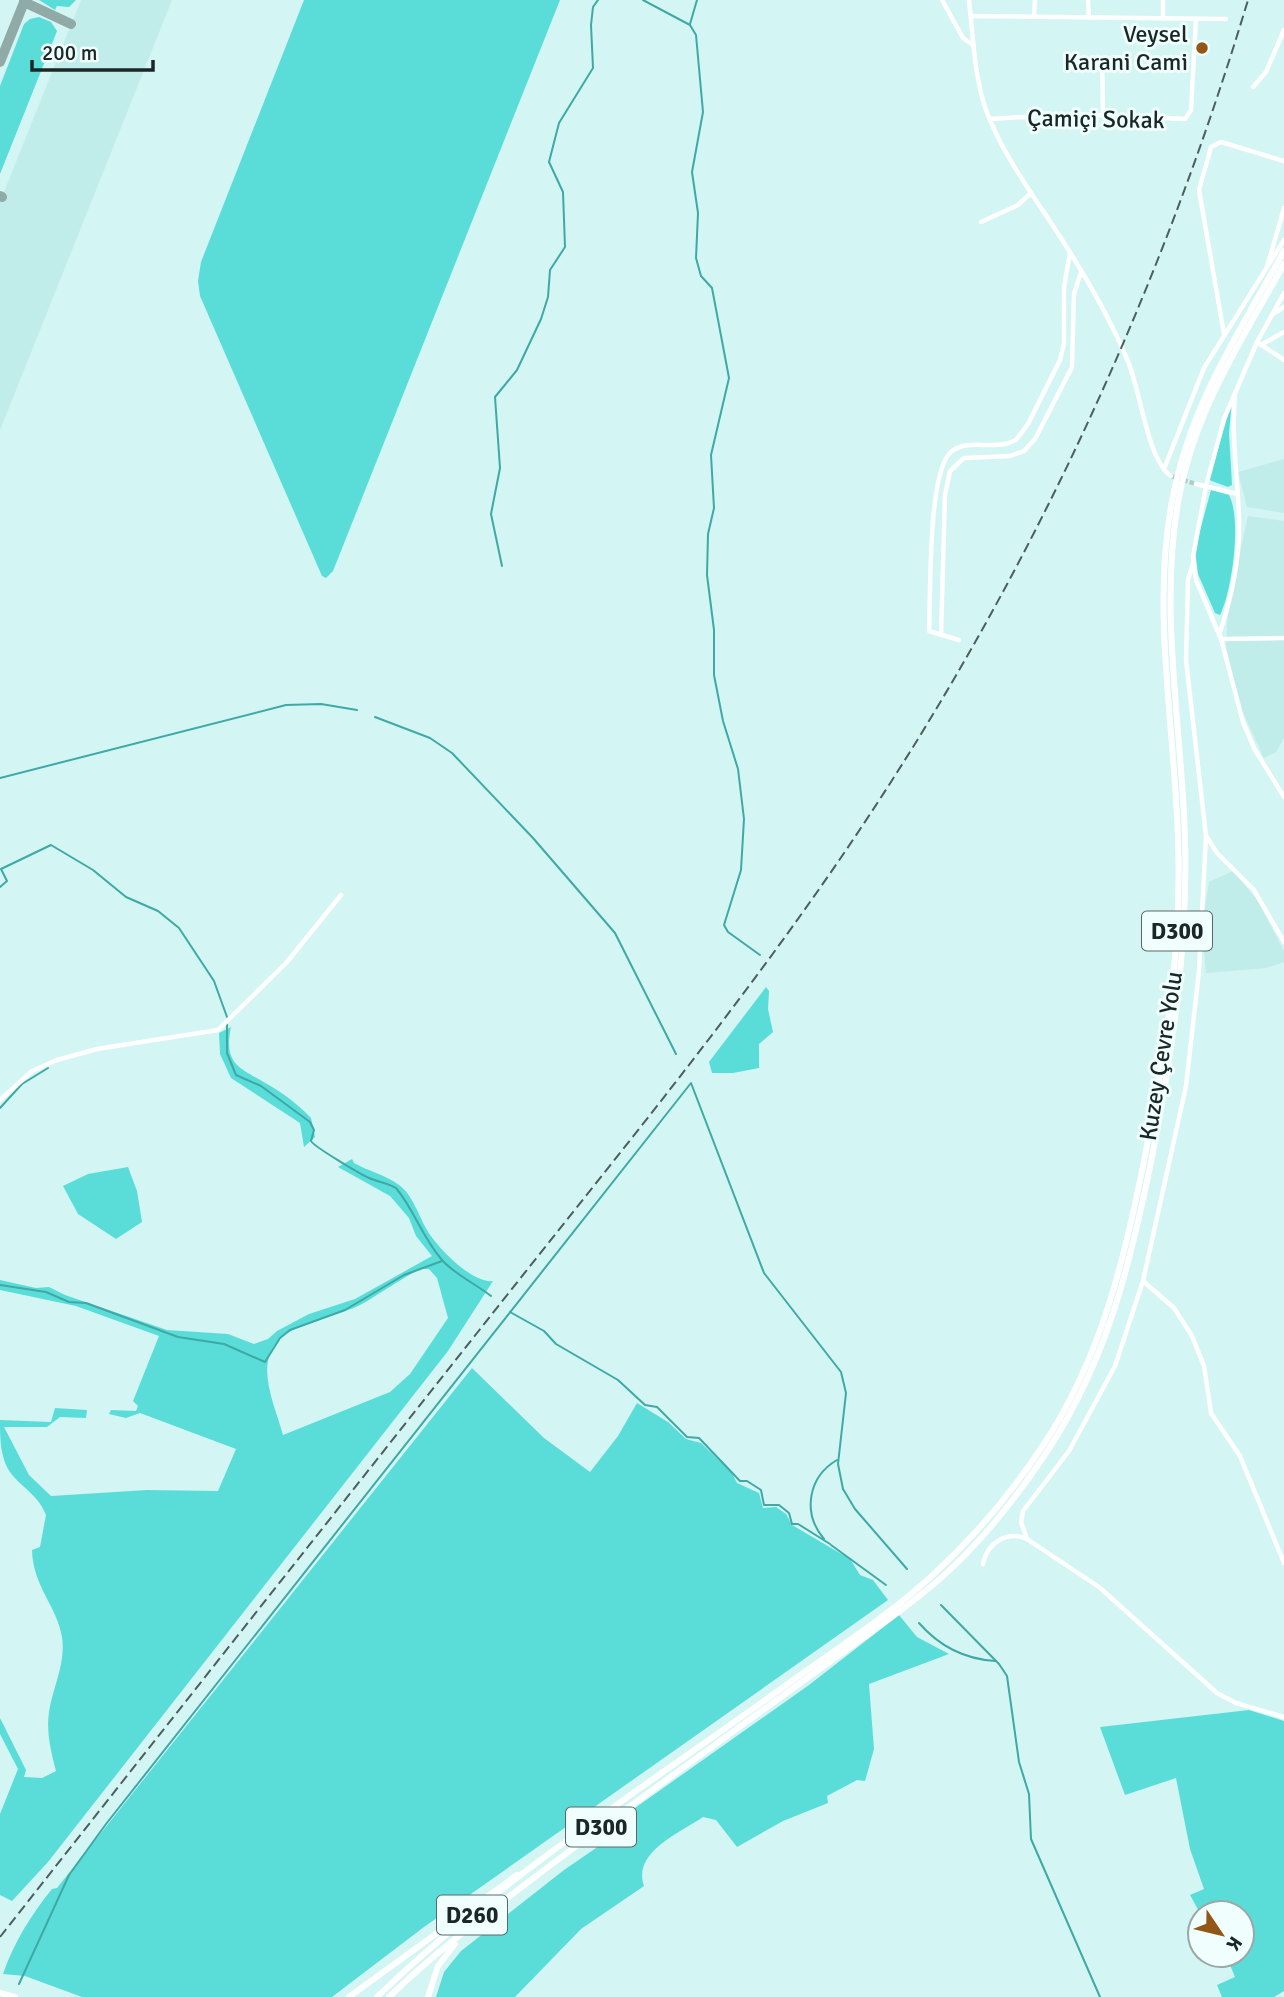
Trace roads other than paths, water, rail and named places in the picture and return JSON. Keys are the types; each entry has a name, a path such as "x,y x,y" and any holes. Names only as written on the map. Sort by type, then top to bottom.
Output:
{"highway":[{"name":"Kuzey Çevre Yolu","path":"935,1578 1004,1498 1045,1443 1089,1361 1118,1281 1165,1049 1175,962 1178,842 1164,611 1167,526 1183,453 1207,389 1229,343 1284,251"},
{"name":"Kuzey Çevre Yolu","path":"935,1578 1009,1503 1050,1447 1085,1387 1125,1283 1172,1050 1182,964 1185,843 1171,611 1174,527 1188,460 1213,391 1234,348 1284,264"},
{"name":"D300","path":"428,1997 435,1972 445,1955 486,1915 935,1578"},
{"name":"D300","path":"349,1997 716,1740"},
{"name":"D260","path":"377,1997 472,1914 571,1839"},
{"name":"D260","path":"389,1997 415,1971 486,1915"},
{"path":"0,1993 15,1997"}],"street":[{"path":"942,0 963,38 974,46"},
{"path":"969,0 978,81 990,119 1032,193 1070,252 1128,360 1157,458 1163,470 1171,476"},
{"path":"1034,15 1035,0"},
{"path":"1163,0 1163,19"},
{"path":"1088,1 1089,17"},
{"path":"971,16 1226,19"},
{"name":"Çamiçi Sokak","path":"990,119 1074,114 1181,120 1188,116 1196,19"},
{"path":"1253,87 1266,72 1284,30"},
{"path":"1102,59 1103,116"},
{"path":"1224,334 1199,190 1211,147 1221,142 1284,161"},
{"path":"981,222 1018,205 1032,193"},
{"path":"1267,269 1269,250 1284,208"},
{"path":"1163,470 1204,368 1284,240"},
{"path":"958,640 929,631 932,527 941,466 949,453 960,447 999,446 1013,442 1030,420 1052,382 1062,354 1064,287 1070,252"},
{"path":"942,635 946,495 950,471 964,458 1010,456 1032,442 1072,367 1074,295 1081,272"},
{"path":"1027,1539 1021,1522 1023,1511 1069,1451 1110,1375 1143,1281 1186,1086 1199,971 1206,836 1186,660 1188,580 1206,486 1237,385 1284,293"},
{"path":"1272,314 1284,307"},
{"path":"1259,343 1284,332"},
{"path":"1259,343 1284,360"},
{"path":"1220,637 1232,596 1238,559 1238,494 1233,438 1237,385"},
{"path":"1196,484 1238,494"},
{"path":"1193,563 1196,580 1220,637 1243,722 1255,750 1284,797"},
{"path":"1220,637 1283,638"},
{"path":"1206,836 1217,853 1254,890 1284,942"},
{"path":"0,1100 27,1075 57,1059 97,1049 218,1030 287,962 341,895"},
{"path":"1143,1281 1174,1308 1192,1336 1204,1366 1212,1413 1240,1456 1284,1563"},
{"path":"983,1564 987,1552 1006,1535 1015,1534 1027,1539 1099,1587 1217,1693 1236,1703 1284,1717"}],"waterway":[{"path":"502,566 491,514 500,468 495,397 517,370 541,319 548,297 550,270 565,247 563,192 549,162 559,123 593,68 591,25 593,7 598,0"},
{"path":"643,0 690,25 696,35 703,112 692,172 698,213 696,258 701,276 712,288 729,378 711,455 714,508 708,534 707,575 714,630 714,675 723,721 738,769 744,819 741,870 724,925 728,932 760,955"},
{"path":"690,24 697,0"},
{"path":"0,778 286,705 321,704 357,710"},
{"path":"375,717 430,738 452,753 533,838 615,933 676,1054"},
{"path":"0,887 7,881 1,869 51,845 93,870 126,897 158,911 179,928 214,981 227,1017"},
{"path":"227,1023 227,1053 236,1075 261,1086 310,1122 314,1130 311,1141 320,1148 364,1175 396,1188 442,1260 491,1296"},
{"path":"0,1108 22,1084 48,1068"},
{"path":"19,1984 69,1875 106,1824 691,1083 764,1273 841,1372 846,1393 838,1464 843,1489 855,1509 907,1569"},
{"path":"0,1285 46,1292 69,1302 86,1303 178,1337 224,1344 265,1362 280,1338 290,1330 345,1310 404,1275 442,1261"},
{"path":"510,1312 544,1331 556,1344 618,1380 645,1405 657,1407 687,1437 699,1438 740,1481 747,1481 761,1490 764,1505 779,1505 789,1513 792,1524 798,1524 830,1544"},
{"path":"824,1539 813,1518 811,1496 820,1476 837,1460"},
{"path":"831,1545 886,1585"},
{"path":"941,1605 999,1664 1007,1676 1019,1762 1029,1794 1031,1839 1100,1997"},
{"path":"919,1623 953,1650 995,1661"}],"tunnel":[{"path":"1171,476 1196,484"}],"railway":[{"path":"0,1937 684,1072 784,939 878,802 937,708 992,612 1092,414 1177,210 1248,0"}],"place":[{"name":"Veysel Karani Cami","path":"1202,48"}]}
